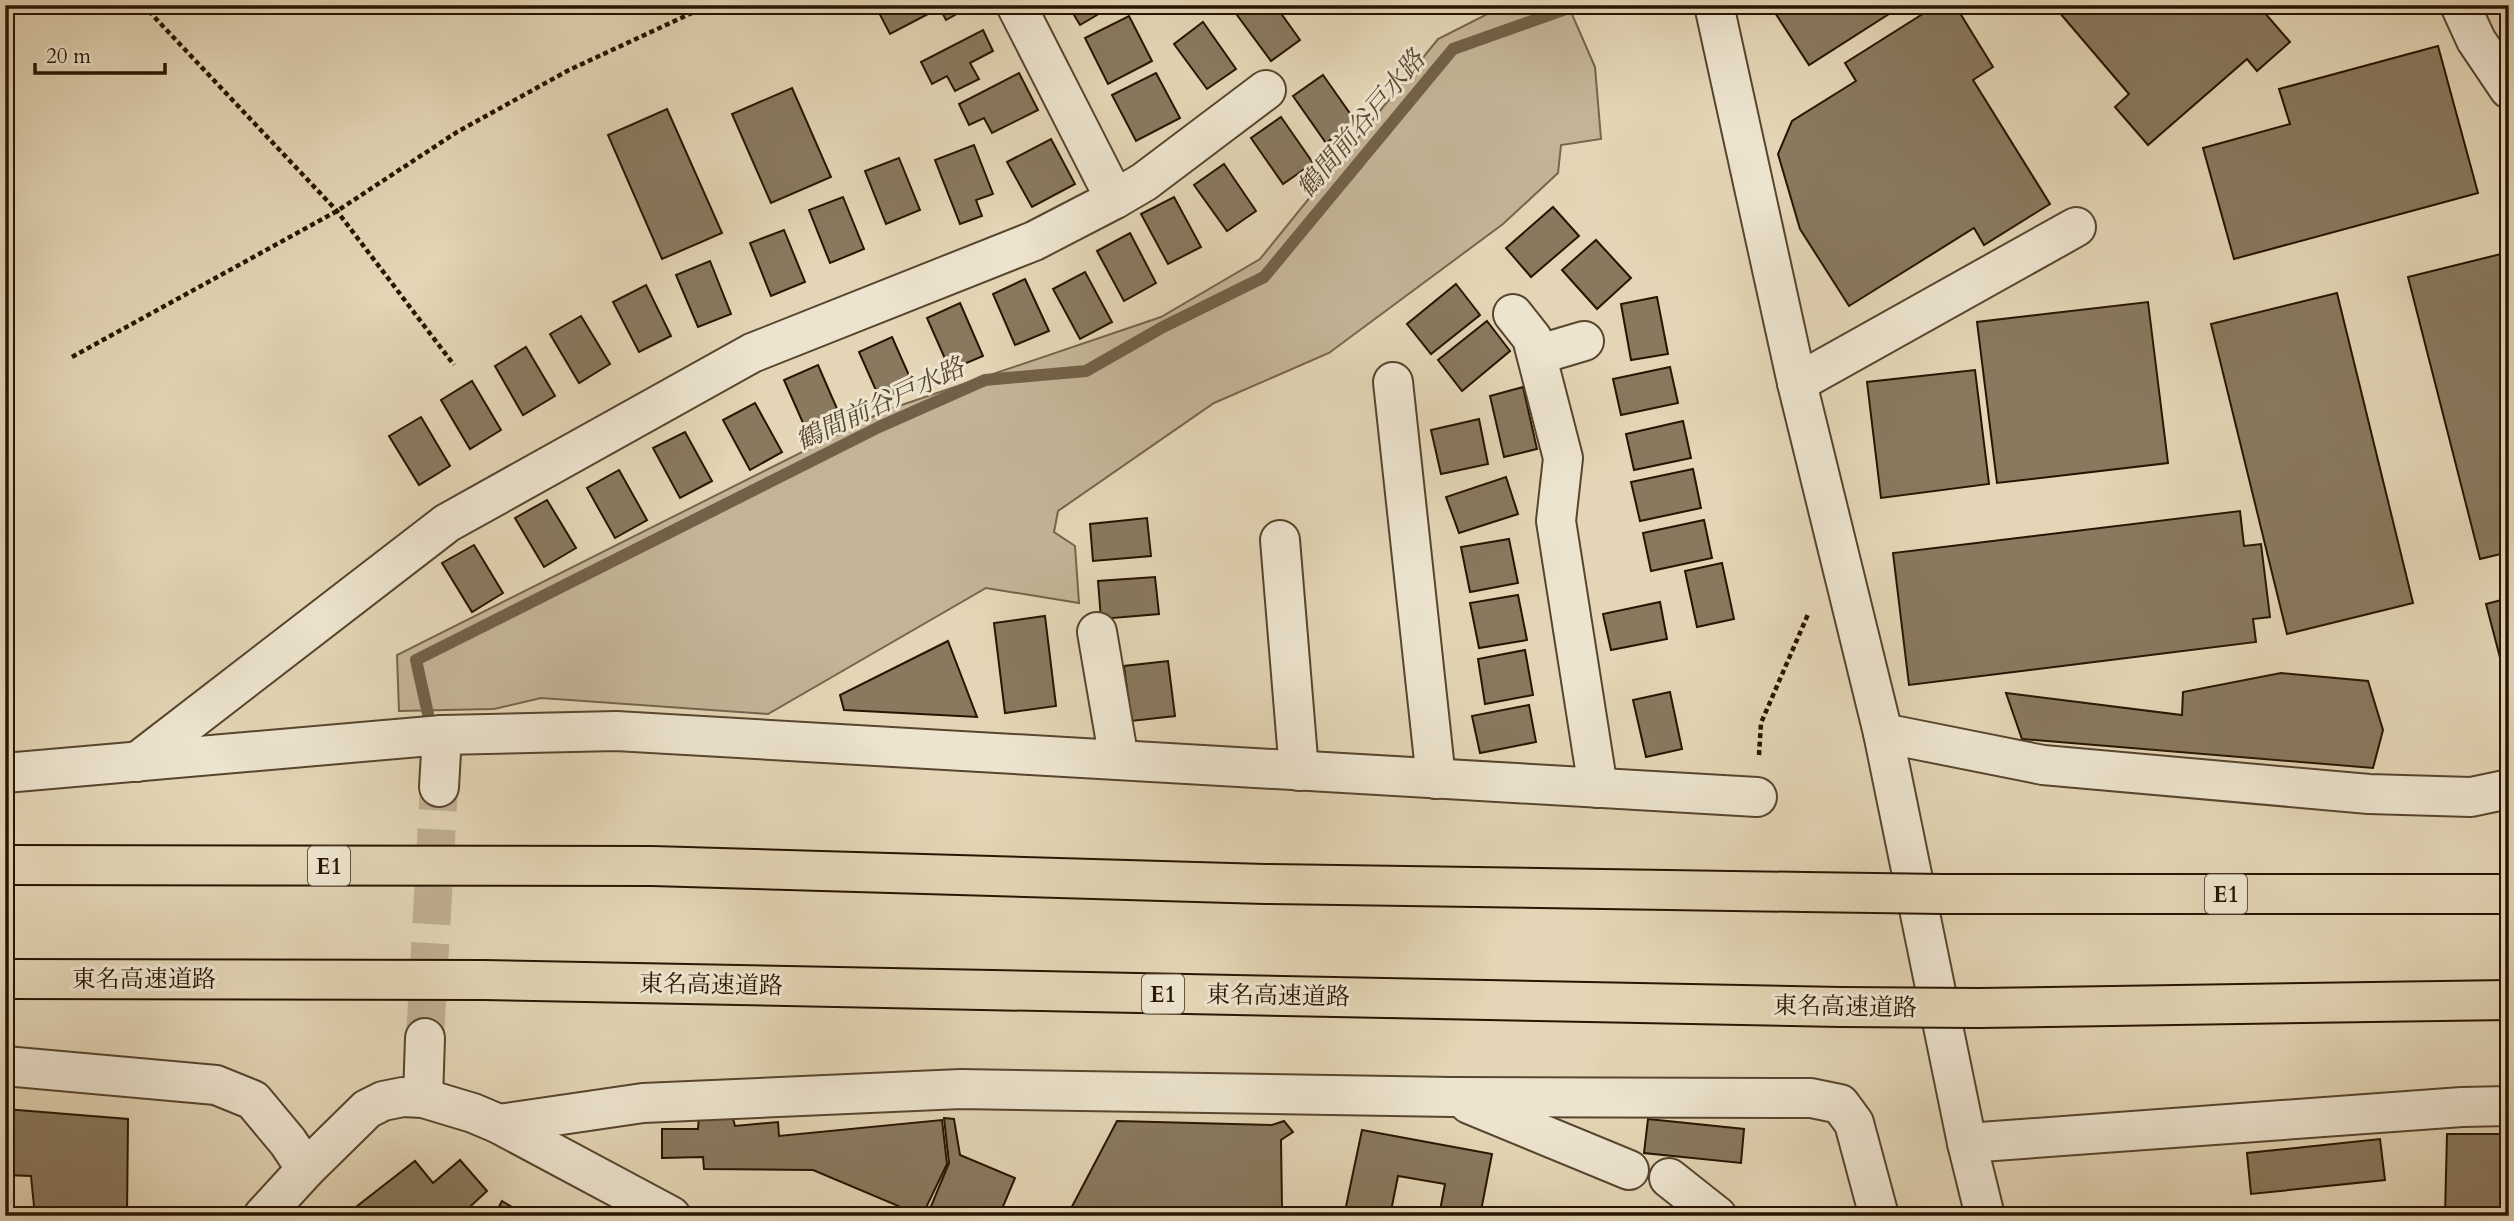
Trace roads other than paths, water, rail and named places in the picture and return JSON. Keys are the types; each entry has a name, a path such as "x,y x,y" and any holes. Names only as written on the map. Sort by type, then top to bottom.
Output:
{"highway":[{"name":"E1","path":"5,865 652,866 1265,884 1943,894 2509,894"},
{"name":"東名高速道路","path":"5,979 484,980 1841,1007 1978,1008 2509,1000"}],"street":[{"path":"1016,5 1115,199"},
{"path":"1714,5 1797,383 1883,733 1984,1216"},
{"path":"2460,5 2476,40 2509,89"},
{"path":"136,762 447,523 752,353 1034,241 1115,199 1144,183 1266,90"},
{"path":"1797,383 2076,227"},
{"path":"1513,314 1532,338 1563,458 1556,521 1598,788"},
{"path":"1537,355 1584,341"},
{"path":"1393,382 1436,779"},
{"path":"1280,540 1299,771"},
{"path":"1097,632 1119,760"},
{"path":"5,773 442,735 616,731 1757,797"},
{"path":"1883,733 2043,765 2206,780 2369,794 2471,797 2509,789"},
{"path":"439,787 442,735"},
{"path":"424,1098 425,1038"},
{"path":"5,1066 216,1085 253,1100 288,1142 306,1169"},
{"path":"499,1125 643,1103 961,1089 1452,1097 1811,1098 1840,1104 1854,1123 1879,1216"},
{"path":"1452,1097 1629,1170"},
{"path":"263,1216 367,1109 393,1099 424,1098 499,1125 671,1216"},
{"path":"1967,1143 2462,1107 2509,1106"},
{"path":"1669,1178 1717,1216"}],"waterway":[{"name":"鶴間前谷戸水路","path":"428,714 416,660 879,427 985,380 1086,371 1163,327 1264,277 1453,49 1577,5"}],"tunnel":[{"path":"425,1038 439,787"}]}
